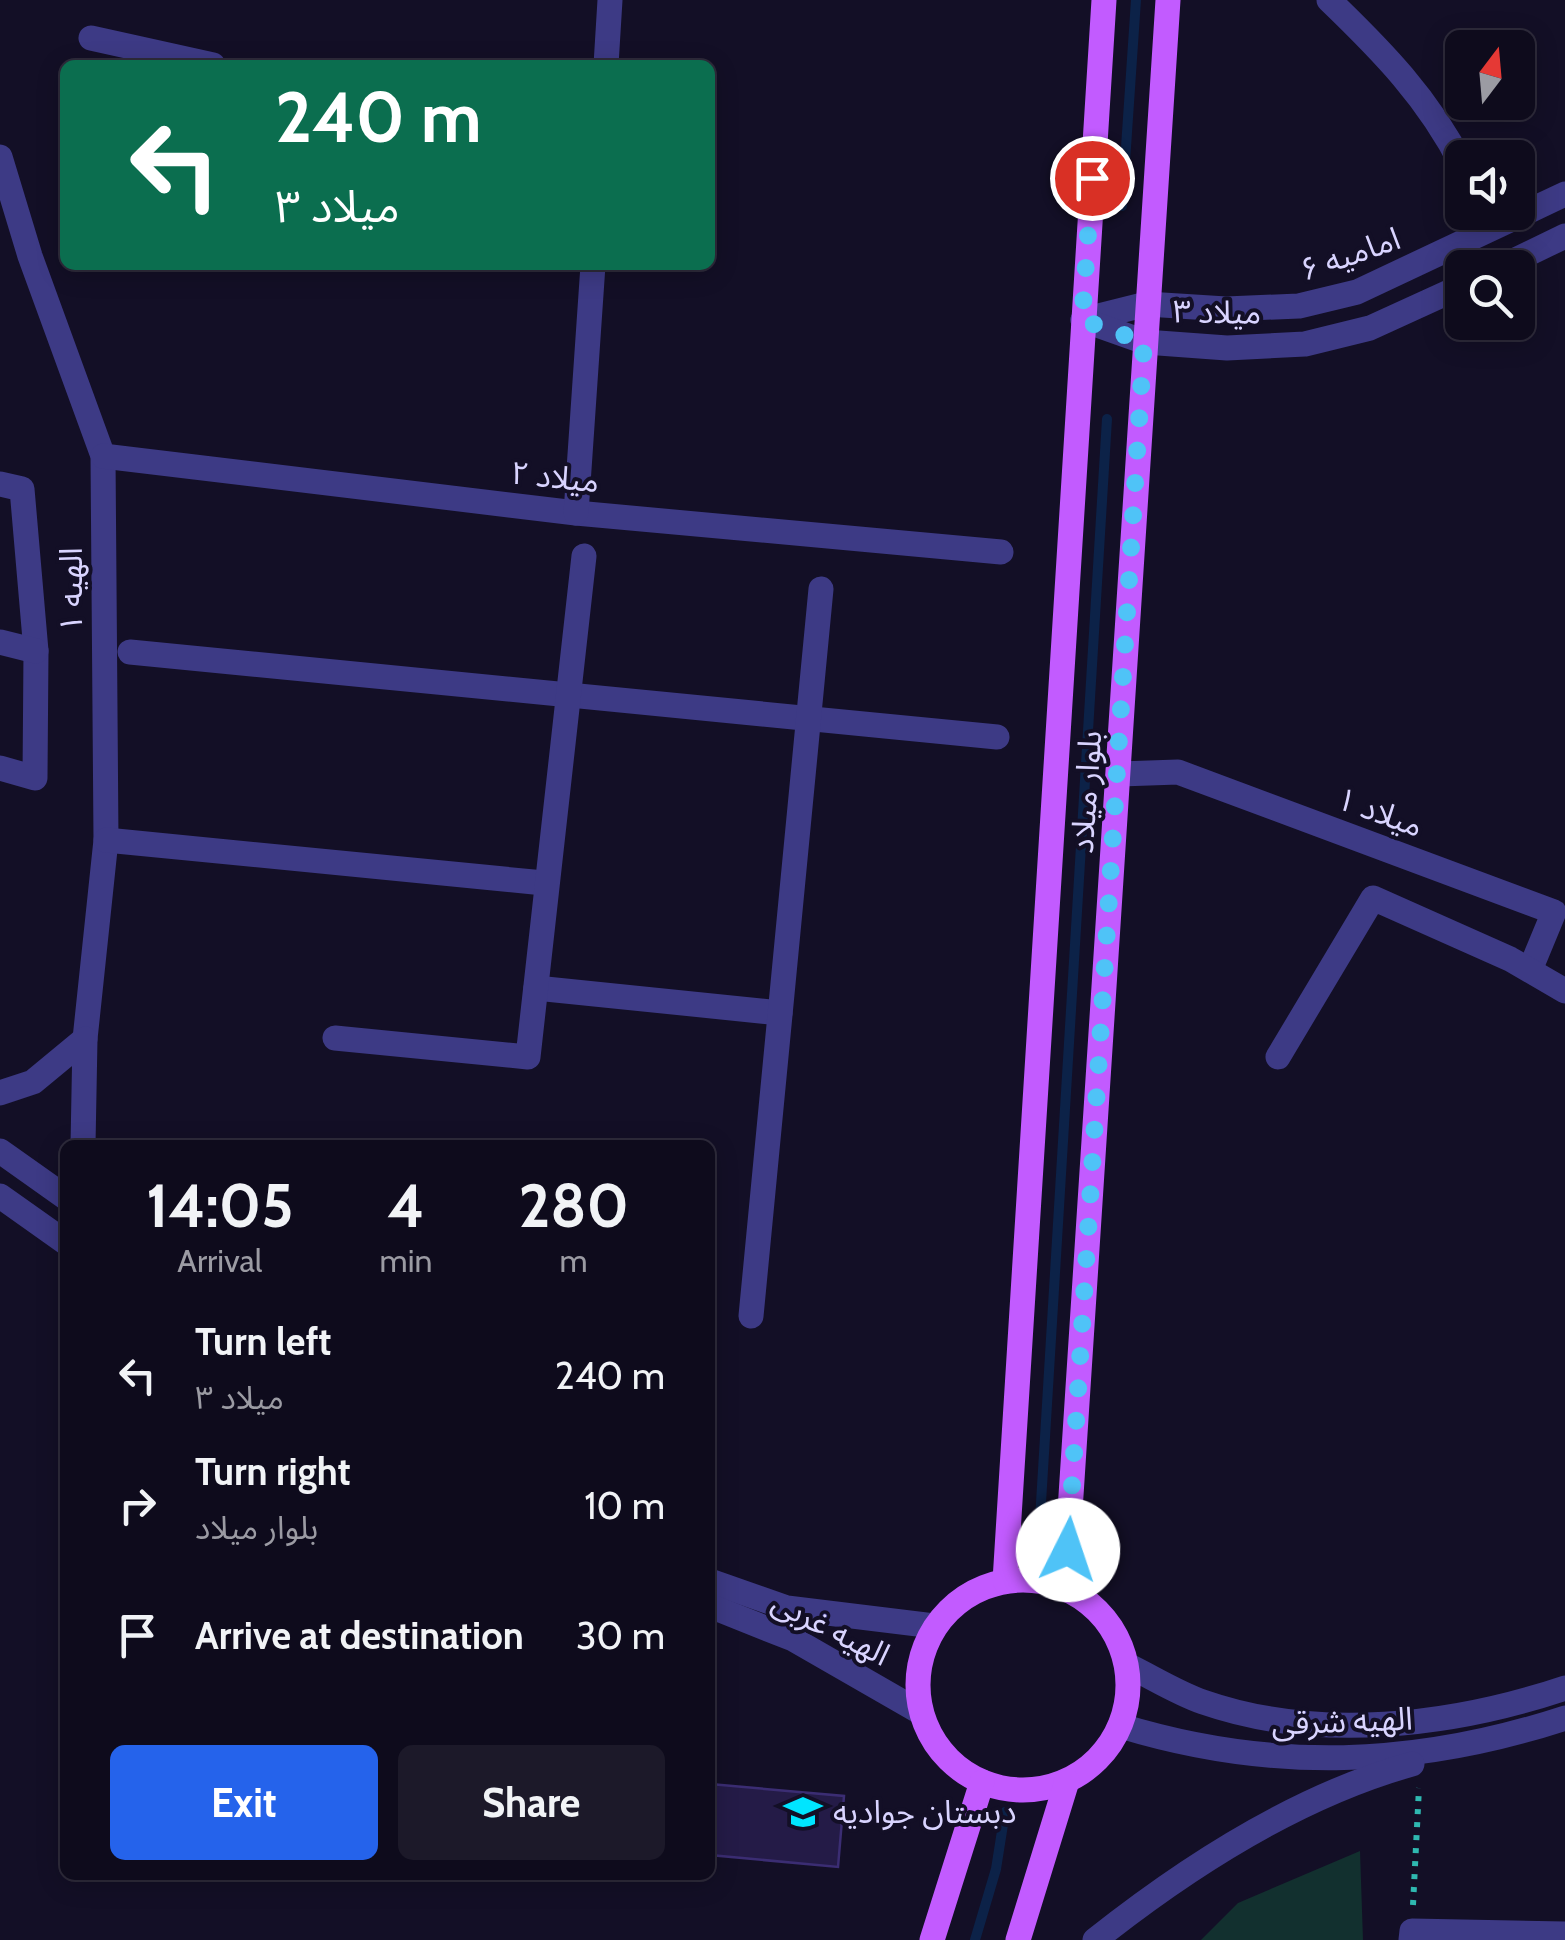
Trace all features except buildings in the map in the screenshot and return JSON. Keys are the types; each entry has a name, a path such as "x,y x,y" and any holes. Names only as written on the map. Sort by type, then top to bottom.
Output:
{"main road":[{"name":"بلوار میلاد","path":"1005,1581 1104,0"},
{"name":"بلوار میلاد","path":"1065,1588 1168,0"},
{"path":"1035,1580 1065,1588 1094,1606 1116,1633 1127,1665 1128,1696 1121,1726 1089,1768 1067,1781 1039,1790 1010,1790 982,1782 954,1766 934,1741 920,1712 917,1681 934,1626 970,1593 1005,1581 1035,1580"},
{"path":"1018,1940 1067,1781"},
{"path":"932,1940 982,1782"}],"street":[{"path":"606,60 610,0"},
{"path":"1329,0 1406,76 1449,140"},
{"path":"91,38 190,60"},
{"name":"الهیه ۱","path":"0,156 30,256 103,456 106,840 85,1039 83,1140"},
{"name":"امامیه ۶","path":"1535,204 1565,194"},
{"name":"امامیه ۶","path":"1082,320 1147,304 1226,309 1300,306 1357,292 1472,230"},
{"path":"1535,250 1565,236"},
{"path":"576,513 593,270"},
{"name":"میلاد ۳","path":"1082,320 1144,342 1227,348 1305,344 1370,328 1445,294"},
{"name":"میلاد ۲","path":"103,456 576,513 1001,552"},
{"path":"0,484 22,488 36,651 35,778 0,768"},
{"path":"334,1038 528,1058 544,883 584,556"},
{"path":"751,1316 821,589"},
{"path":"0,642 36,651"},
{"path":"130,652 997,737"},
{"name":"میلاد ۱","path":"1120,774 1178,772 1554,912 1530,970"},
{"path":"106,840 544,883"},
{"path":"1278,1056 1373,898 1530,970 1565,991"},
{"path":"536,988 780,1013"},
{"path":"0,1093 33,1082 85,1039"},
{"path":"0,1151 60,1193"},
{"path":"0,1196 60,1238"},
{"name":"الهیه غربی","path":"715,1583 786,1608 934,1626"},
{"name":"الهیه غربی","path":"715,1608 793,1640 920,1712"},
{"name":"الهیه شرقی","path":"1127,1665 1203,1702 1290,1720 1371,1725 1450,1719 1565,1688"},
{"name":"الهیه شرقی","path":"1121,1726 1186,1746 1265,1757 1373,1759 1490,1742 1565,1718"},
{"path":"1095,1940 1155,1892 1331,1794 1490,1742"},
{"path":"1412,1935 1565,1934"}],"path":[{"path":"1412,1935 1420,1762"}],"green space":[{"path":"1360,1851 1363,1940 1201,1940 1238,1903"}],"waterway":[{"path":"1122,206 1136,0"},
{"path":"1038,1552 1107,419"},
{"path":"975,1940 996,1869 1005,1812"}],"place":[{"name":"دبستان جوادیه","path":"803,1812"}],"route":[{"path":"1068,1550 1120,774 1144,342 1082,320 1092,178"}]}
